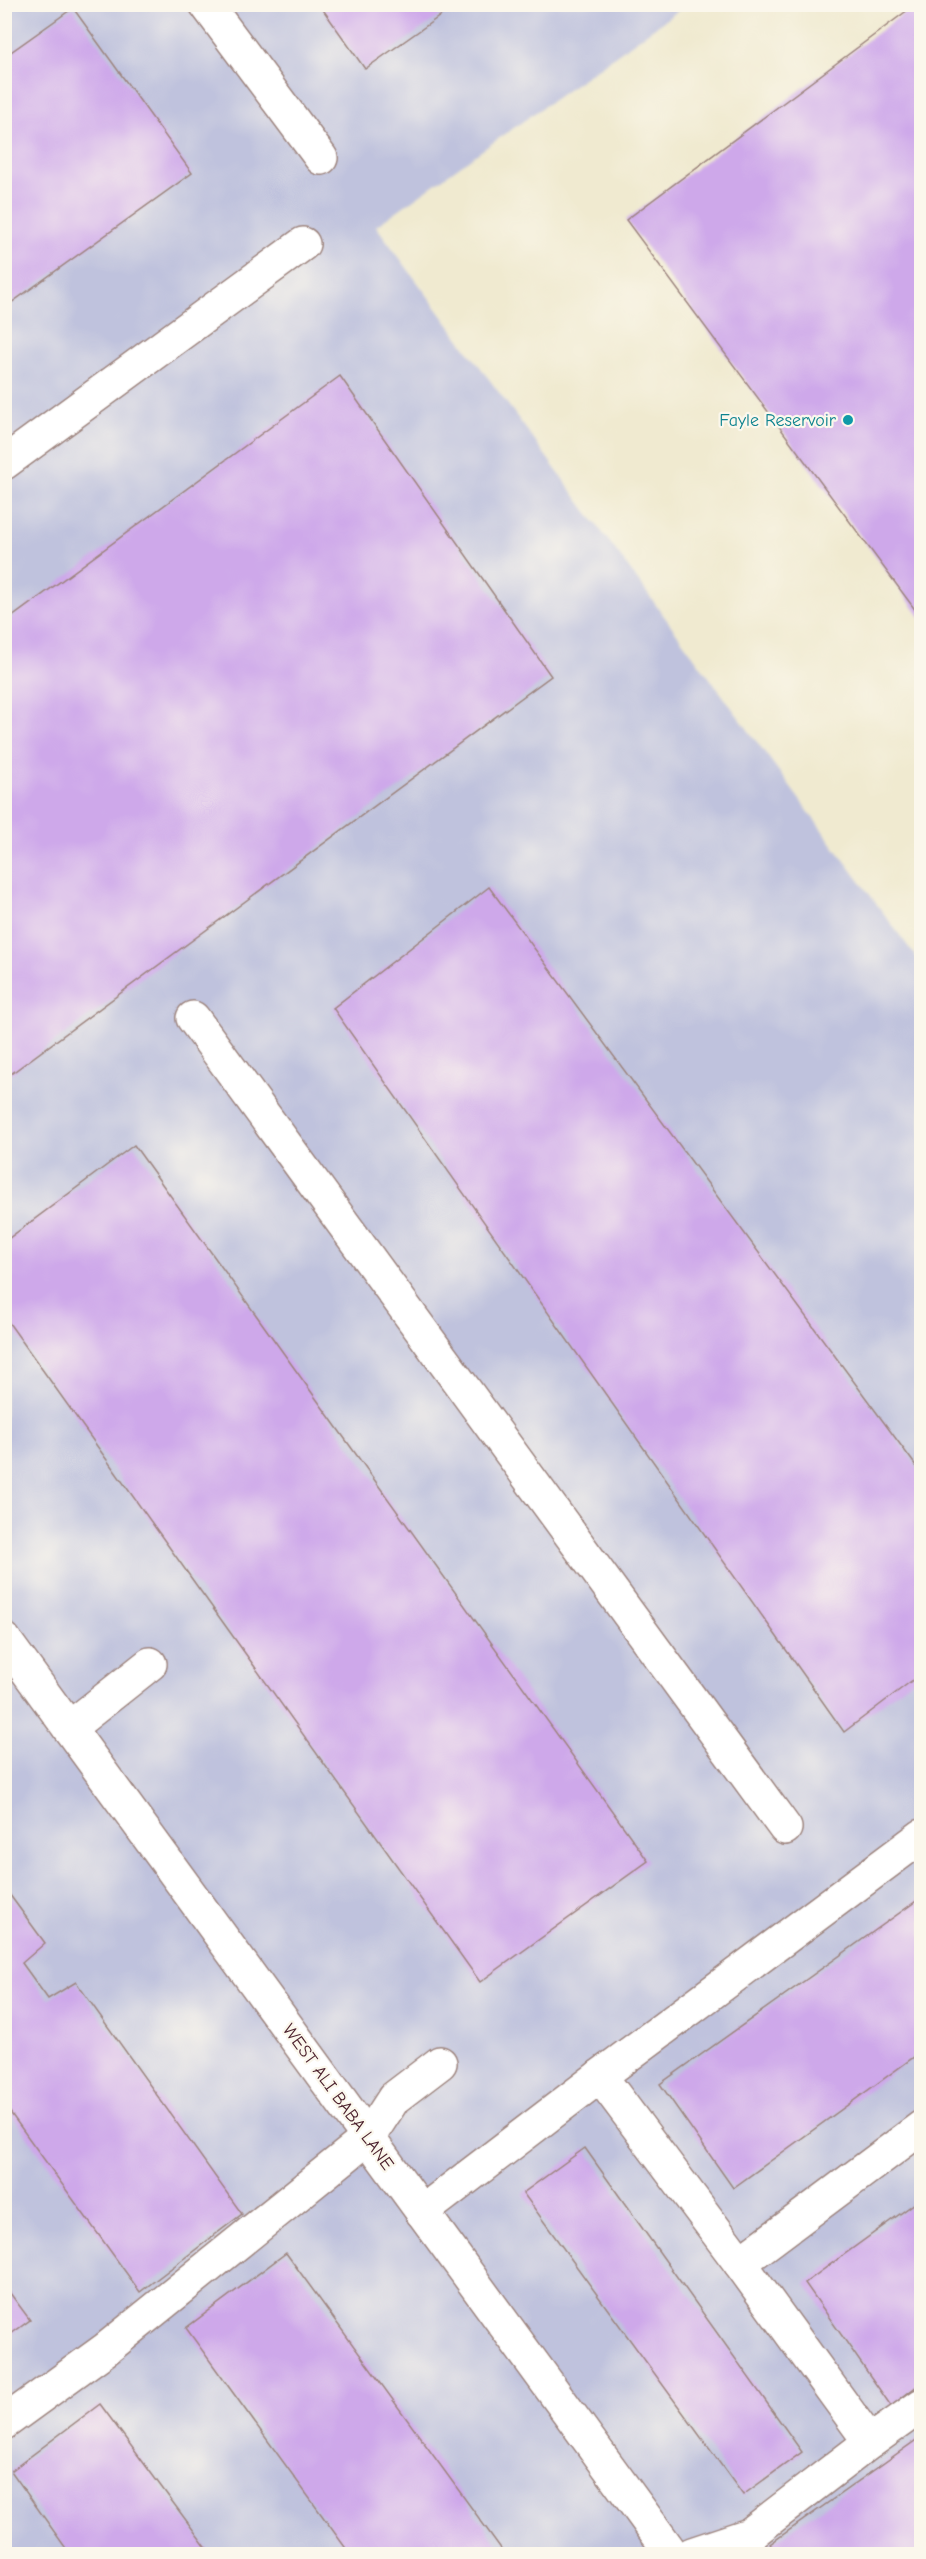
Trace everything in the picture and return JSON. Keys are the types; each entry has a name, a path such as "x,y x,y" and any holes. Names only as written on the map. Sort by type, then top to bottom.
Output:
{"street":[{"path":"206,4 321,158"},
{"path":"4,463 303,244"},
{"path":"193,1018 785,1828"},
{"name":"WEST ALI BABA LANE","path":"4,1639 672,2554"},
{"path":"69,1728 150,1664"},
{"path":"422,2212 921,1836"},
{"path":"4,2423 106,2349 368,2138 394,2098 440,2063"},
{"path":"600,2076 870,2442"},
{"path":"740,2263 921,2127"},
{"path":"692,2554 749,2535 921,2405"}],"shaded area":[{"path":"5,5 686,5 376,226 921,964 921,2554 5,2554"}],"building":[{"path":"319,4 457,4 365,69"},
{"name":"Fayle Reservoir","path":"916,4 922,4 922,619 626,220"},
{"path":"73,8 192,173 4,308 4,57"},
{"path":"340,376 551,676 4,1079 4,623"},
{"path":"489,887 922,1474 922,1673 844,1732 333,1008"},
{"path":"134,1145 648,1861 480,1982 4,1316 4,1242"},
{"path":"4,1887 45,1943 22,1963 48,1999 76,1982 242,2214 140,2292 4,2104"},
{"path":"922,1897 922,2051 733,2188 660,2084"},
{"path":"585,2148 802,2452 743,2495 523,2193"},
{"path":"922,2198 922,2382 891,2406 805,2283"},
{"path":"286,2253 505,2554 350,2554 186,2328"},
{"path":"4,2285 30,2320 4,2339"},
{"path":"100,2404 211,2554 70,2554 11,2471"},
{"path":"922,2436 922,2554 778,2554 770,2544"}],"place":[{"name":"Fayle Reservoir","path":"848,420"}]}
